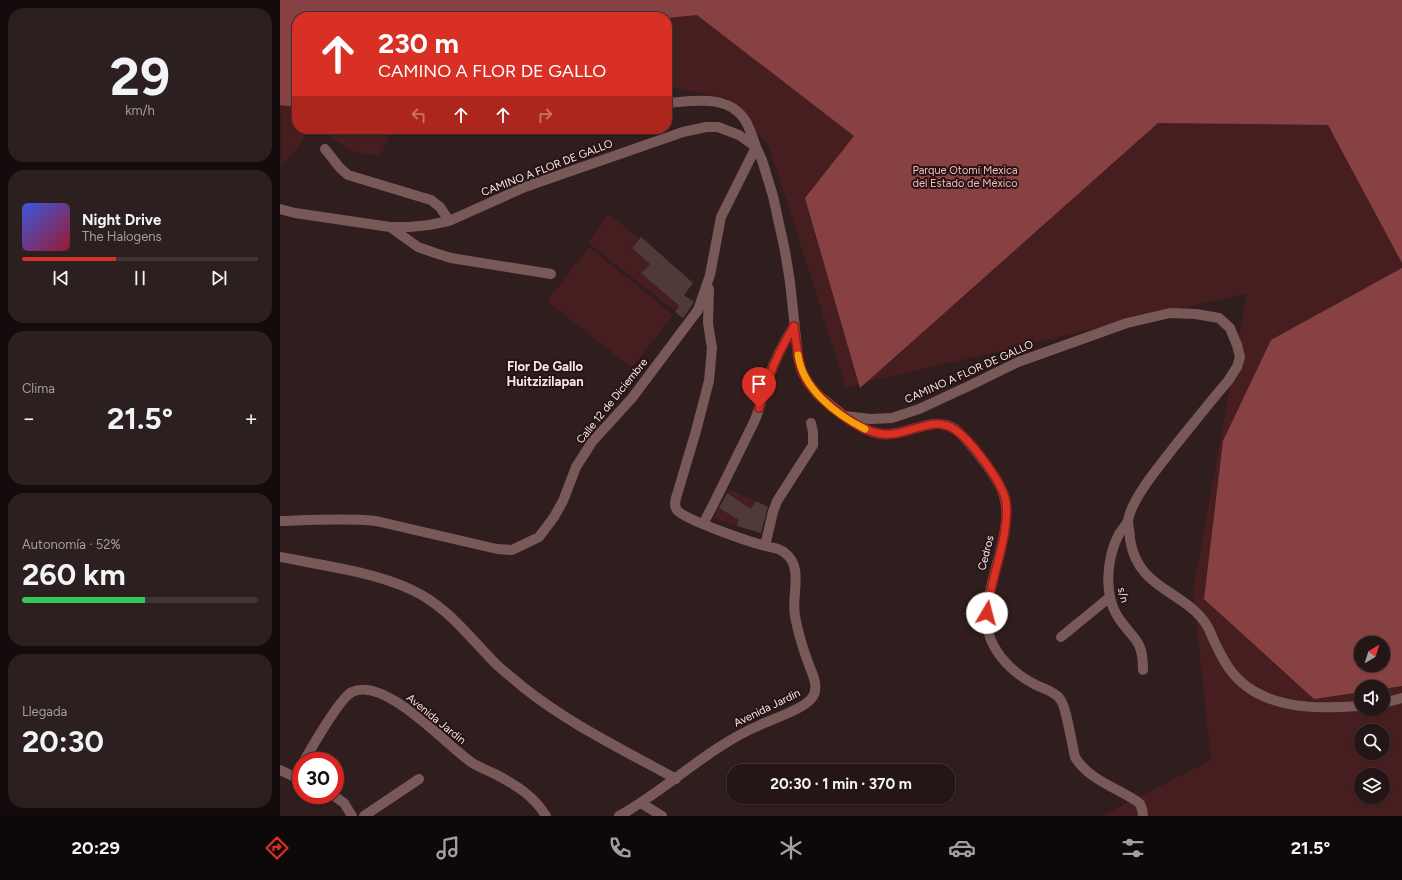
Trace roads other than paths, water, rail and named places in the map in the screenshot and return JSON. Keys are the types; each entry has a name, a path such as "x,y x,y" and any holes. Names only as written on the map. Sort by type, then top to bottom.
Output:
{"street":[{"path":"672,103 714,100 727,105 739,113 745,121 764,167 773,196 785,251 798,357 802,372 809,384 827,403 844,416"},
{"name":"CAMINO A FLOR DE GALLO","path":"280,209 295,213 390,227 429,225 449,221 525,188 683,132 706,127 718,127 739,135 756,147"},
{"name":"Calle 12 de Diciembre","path":"280,521 356,519 376,521 497,549 512,550 539,537 554,518 563,501 576,467 592,442 632,398 698,310 710,275 720,217 756,147"},
{"path":"325,149 340,168 348,175 431,200 440,207 449,221"},
{"path":"390,227 418,246 451,258 551,274"},
{"name":"Avenida Jardin","path":"619,816 676,779 719,746 746,731 791,712 811,700 815,690 815,683 799,638 794,614 795,568 791,559 781,550 765,546 703,524 680,513 676,509 676,498 696,431 709,376 712,348 708,315 710,275"},
{"name":"CAMINO A FLOR DE GALLO","path":"844,416 871,419 892,418 932,403 1018,362 1127,323 1170,313 1196,314 1219,318 1230,328 1237,345 1240,357 1237,367 1228,381 1150,478 1137,499 1128,521"},
{"path":"703,524 757,415 768,378 783,344 794,326"},
{"name":"Cedros","path":"844,416 865,429 883,434 897,434 930,424 947,425 954,428 974,448 994,475 1002,490 1006,504 1006,517 1003,536 992,579 987,613 988,629 993,647 1003,660 1028,681 1050,691 1061,700 1075,757 1078,763 1085,770 1104,783 1133,798 1142,808 1143,816"},
{"path":"765,546 777,501 813,445 814,432 811,423"},
{"path":"1128,521 1134,556 1141,569 1159,586 1198,615 1207,625 1226,664 1233,675 1244,685 1273,700 1288,704 1320,707 1354,706"},
{"name":"s/n","path":"1128,521 1119,534 1111,559 1108,583 1110,597 1118,617 1141,647 1143,670"},
{"path":"280,557 384,579 412,589 431,600 447,612 496,665 525,688 590,732 676,779"},
{"path":"1061,637 1110,597"},
{"name":"Avenida Jardin","path":"309,752 344,699 352,692 360,690 372,691 383,694 412,713 472,763 521,788 532,797 546,816"},
{"path":"1390,701 1402,698"},
{"path":"280,770 292,776"},
{"path":"364,816 419,779"},
{"path":"344,803 352,816"},
{"path":"641,803 662,816"}],"district":[{"name":"Flor De Gallo Huitzizilapan","path":"545,374"}],"park label":[{"name":"Parque Otomí Mexica del Estado de México","path":"965,176"}]}
